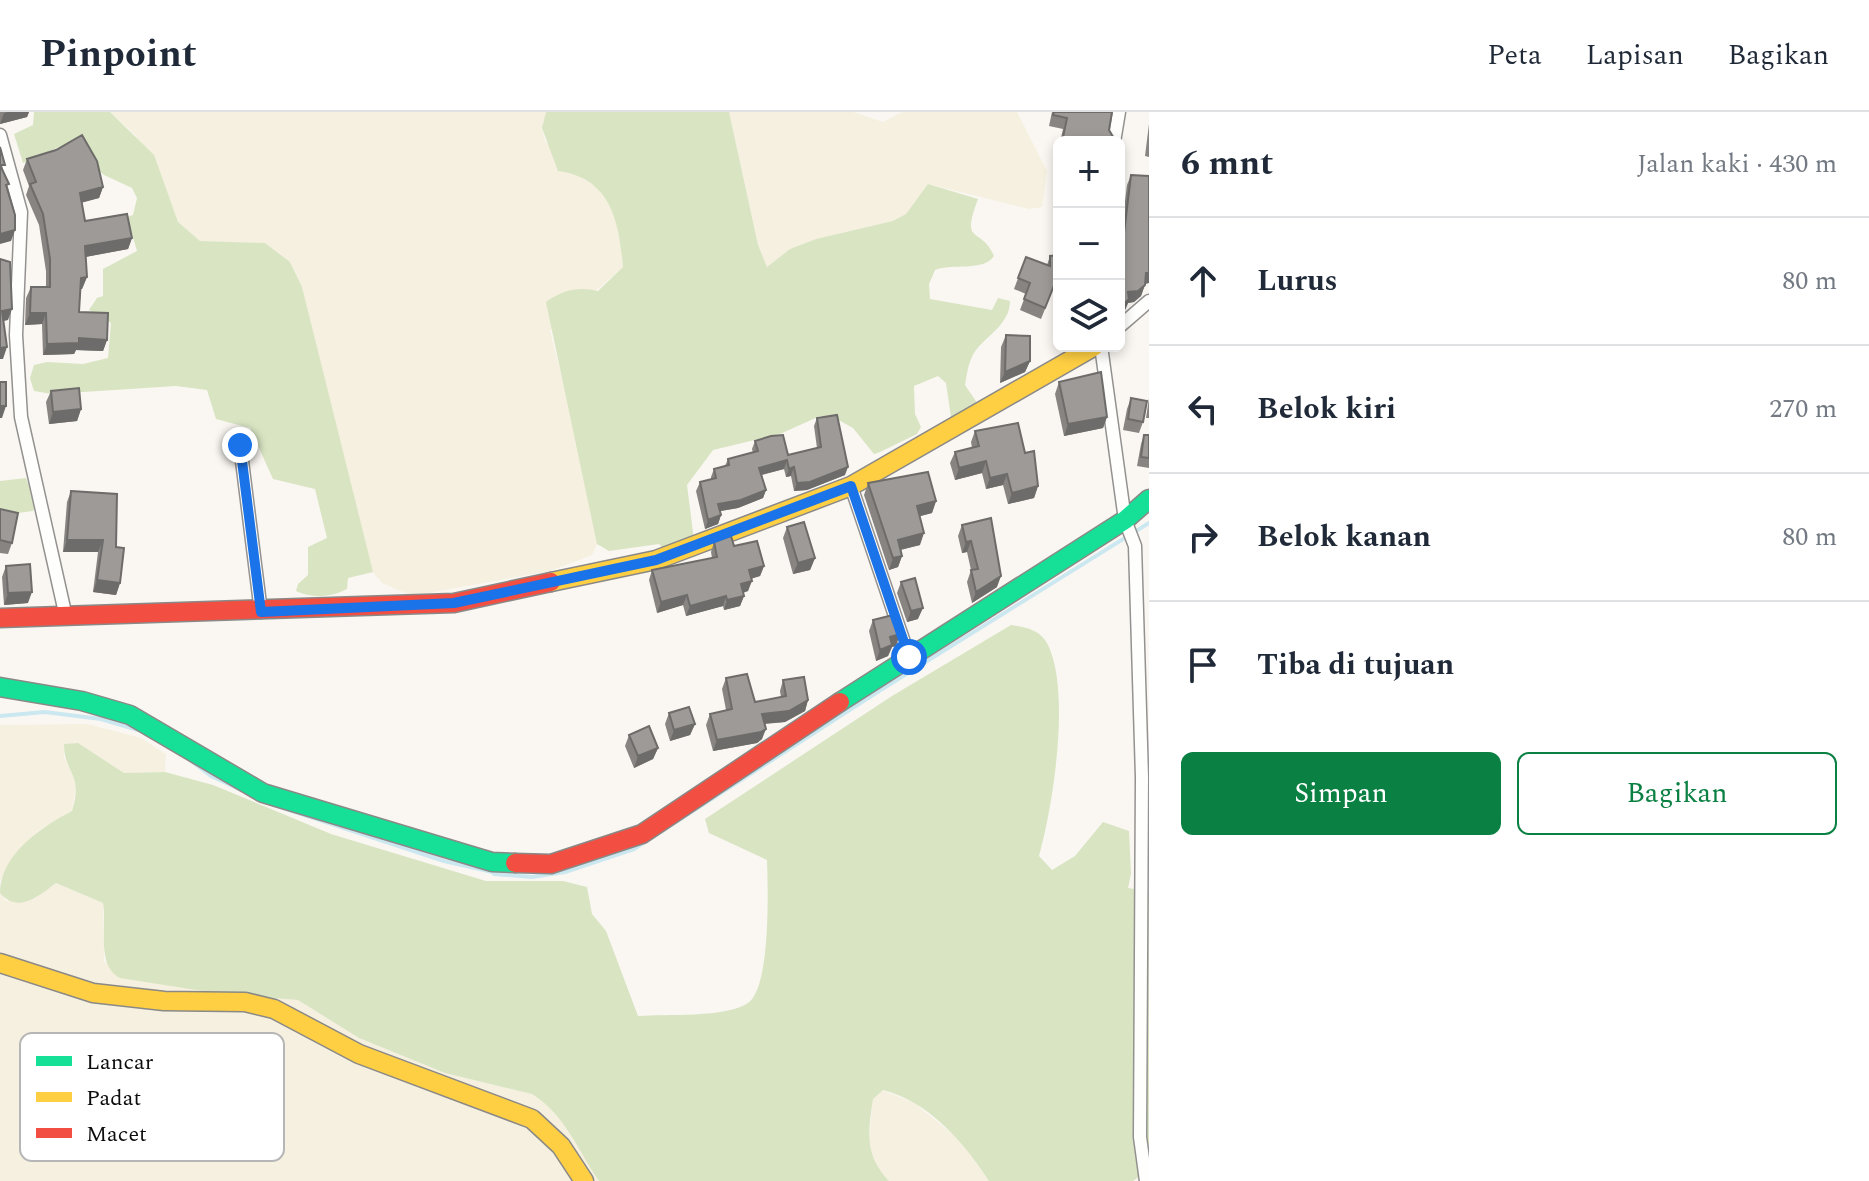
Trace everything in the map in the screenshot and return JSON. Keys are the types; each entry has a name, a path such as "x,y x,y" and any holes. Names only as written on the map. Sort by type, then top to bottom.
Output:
{"street":[{"path":"1115,136 1119,112"},
{"path":"0,135 21,212 16,335 21,417 66,617"},
{"path":"0,264 19,264"},
{"path":"1125,322 1149,301"},
{"path":"0,618 261,612 454,603 656,560 851,486 1087,352"},
{"path":"1099,352 1127,524 1135,546 1142,777 1140,1137 1146,1181"},
{"path":"240,445 261,612"},
{"path":"851,486 909,657"},
{"path":"0,687 82,701 130,715 263,793 492,862 551,864 642,834 909,657 1127,524 1149,499"},
{"path":"0,963 104,995 164,1001 245,1002 274,1009 359,1054 532,1119 561,1146 584,1181"}],"shaded area":[{"path":"110,112 546,112 542,128 545,141 574,173 598,188 614,210 622,253 623,267 550,331 579,444 597,544 592,555 550,571 412,596 382,583 373,572 364,544 302,287 290,262 265,243 200,241 178,222 163,182 135,135"},
{"path":"729,112 853,112 883,122 902,112 1017,112 1047,171 1042,207 1029,209 928,184 906,214 893,221 816,239 790,249 767,267 758,245"},
{"path":"87,724 141,738 166,754 165,772 124,773 78,743 64,744 64,758 77,782 72,811 38,831 17,853 0,881 0,725"},
{"path":"56,883 103,903 104,962 222,994 298,1000 359,1038 445,1073 532,1094 544,1101 563,1122 599,1181 0,1181 0,893 6,901 34,899"},
{"path":"882,1090 914,1103 960,1140 989,1181 889,1181 874,1166 869,1140 873,1098"}],"green space":[{"path":"34,112 110,112 154,155 178,222 200,241 265,243 290,262 302,287 373,572 348,578 347,589 335,594 315,596 296,591 298,584 308,575 308,547 327,538 315,489 273,479 250,428 216,419 207,390 176,386 52,394 34,391 30,378 34,365 47,362 83,364 108,358 111,323 89,310 97,298 103,296 103,269 137,251 127,217 133,215 137,198 132,188 104,175 68,143 23,163 14,134 33,125"},
{"path":"546,112 729,112 758,245 767,267 790,249 816,239 893,221 906,214 928,184 978,199 972,230 994,256 975,266 935,270 929,284 930,299 992,310 998,298 1010,301 1006,317 974,353 967,373 965,385 988,419 962,432 952,424 946,383 938,376 914,386 915,414 921,427 917,434 874,454 853,428 835,418 820,416 780,434 713,450 687,485 695,548 666,551 659,544 609,551 597,544 546,302 571,290 598,291 623,267 621,250 615,218 601,192 576,175 558,171 542,128"},
{"path":"26,478 36,505 33,511 10,514 0,525 0,481"},
{"path":"1011,625 1032,630 1041,636 1048,645 1055,666 1059,719 1057,749 1050,809 1039,856 1052,870 1075,856 1103,822 1129,831 1131,874 1128,888 1149,891 1149,1170 1133,1181 989,1181 944,1125 915,1104 883,1090 873,1099 870,1143 875,1162 889,1181 599,1181 562,1122 532,1094 445,1073 359,1038 298,1000 222,994 120,978 108,965 105,955 103,903 56,883 28,901 14,902 0,893 7,866 24,844 72,811 76,789 64,744 78,743 124,773 165,772 213,785 331,834 486,881 563,881 587,887 592,914 606,931 638,1016 711,1013 738,1008 748,1003 755,994 761,978 766,936 767,860 709,833 705,819 892,696"}],"building":[{"path":"1054,112 1112,112 1109,130 1113,136 1063,136 1067,118 1053,115"},
{"path":"82,135 97,161 103,187 80,193 85,221 127,214 132,238 85,246 87,277 81,278 79,312 108,313 107,340 79,338 79,343 47,344 46,313 30,313 31,287 50,287 50,259 43,214 30,184 36,182 27,159 56,150"},
{"path":"0,147 5,165 0,165"},
{"path":"0,165 9,184 6,185 15,215 15,230 0,234"},
{"path":"1131,175 1149,176 1149,273 1146,273 1145,285 1138,291 1128,292 1129,299 1125,303 1125,280 1125,224"},
{"path":"1050,256 1053,256 1053,288 1045,308 1024,299 1030,283 1018,278 1026,257 1050,266"},
{"path":"0,259 10,262 12,309 2,311 7,347 0,348"},
{"path":"1006,335 1030,336 1030,361 1005,372"},
{"path":"1101,372 1107,417 1068,424 1059,382"},
{"path":"0,382 6,382 6,406 0,406"},
{"path":"79,388 81,409 53,412 51,391"},
{"path":"1131,398 1147,401 1143,422 1128,419"},
{"path":"837,415 848,467 810,482 797,483 794,467 789,469 787,460 759,468 766,490 741,500 718,504 721,515 708,520 700,482 716,478 714,469 729,465 728,459 758,451 755,441 771,436 783,435 788,455 821,447 817,418"},
{"path":"1018,423 1025,453 1034,451 1038,486 1012,493 1007,474 990,478 986,461 959,468 955,452 979,446 975,431"},
{"path":"1144,435 1149,435 1149,458 1141,457"},
{"path":"928,472 936,501 917,506 924,533 898,540 902,556 893,558 868,483"},
{"path":"71,491 117,494 116,547 124,548 120,583 97,580 103,540 67,540"},
{"path":"0,509 18,513 12,543 0,540"},
{"path":"991,518 1001,576 976,592 971,570 978,569 971,541 966,542 962,525"},
{"path":"804,522 815,558 798,563 787,527"},
{"path":"731,536 734,546 757,541 764,566 749,570 752,581 741,584 744,596 727,600 726,596 690,606 687,595 661,602 652,570 717,557 714,542"},
{"path":"30,564 32,592 8,593 6,566"},
{"path":"915,578 923,608 911,611 901,582"},
{"path":"893,615 900,634 890,637 892,645 880,650 873,620"},
{"path":"747,674 755,702 786,696 783,680 804,677 808,700 789,711 762,714 766,729 761,732 717,740 710,714 732,709 726,678"},
{"path":"689,707 695,724 674,730 669,713"},
{"path":"649,726 658,748 638,756 629,735"}],"waterway":[{"path":"274,805 444,861 501,874 494,874 532,877 565,872 634,849 879,691 1149,523"},
{"path":"0,716 45,712 101,719 138,730"},
{"path":"190,760 211,776 241,790"}],"traffic: fast":[{"path":"840,702 1125,520 1149,499"},
{"path":"0,687 82,701 130,715 263,793 492,862 515,863"}],"traffic: slow":[{"path":"551,582 656,560 851,486 1085,352"},
{"path":"0,963 93,993 164,1001 245,1002 274,1009 359,1054 532,1119 561,1146 584,1181"}],"traffic: jam":[{"path":"0,618 454,603 551,582"},
{"path":"515,863 551,864 642,834 840,702"}],"route":[{"path":"240,445 261,612 454,603 656,560 851,486 909,657"}]}
